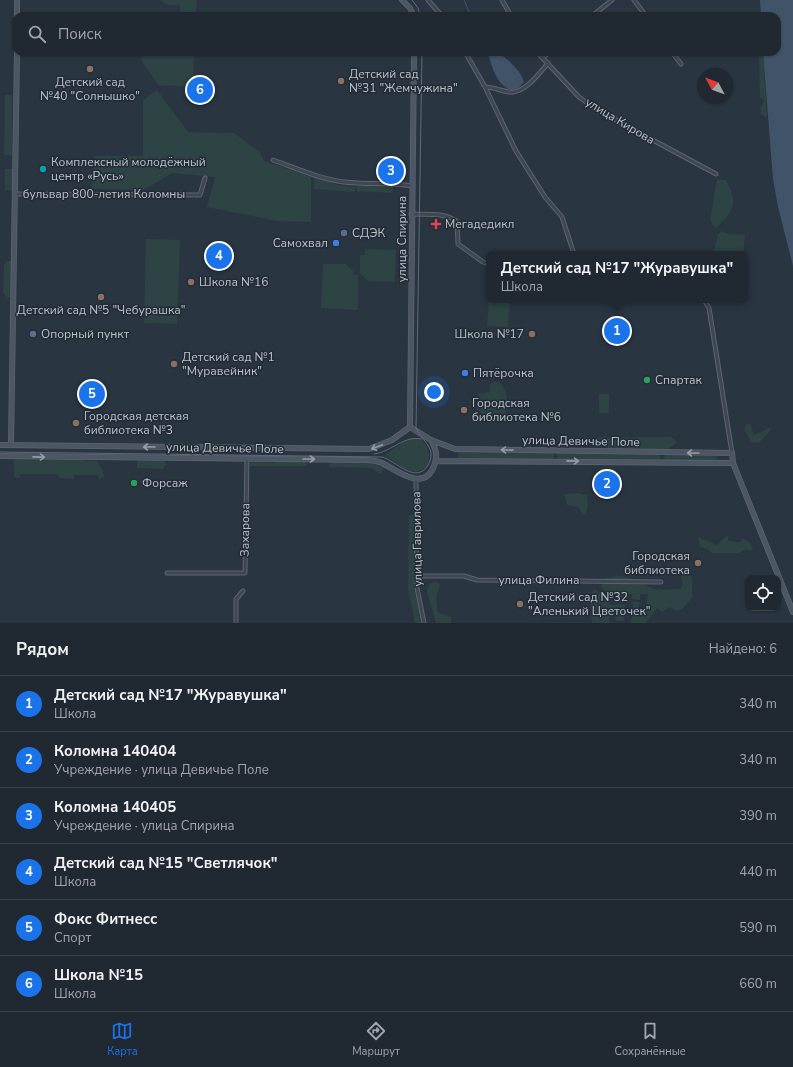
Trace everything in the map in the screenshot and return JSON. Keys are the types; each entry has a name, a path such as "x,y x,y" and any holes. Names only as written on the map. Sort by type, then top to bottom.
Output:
{"main road":[{"path":"17,0 17,12"},
{"path":"402,0 412,12"},
{"path":"11,445 17,56"},
{"name":"улица Спирина","path":"410,427 411,214 414,56"},
{"name":"улица Девичье Поле","path":"0,445 369,449 392,440 410,427 431,440 455,449 732,453"},
{"path":"416,479 430,473 436,461 437,454 431,440"},
{"path":"555,451 555,461"},
{"path":"662,452 662,463"},
{"path":"732,453 733,463 793,612"},
{"name":"улица Девичье Поле","path":"0,456 366,460 380,462 406,477 416,479"},
{"name":"улица Девичье Поле","path":"436,461 733,463"}],"street":[{"path":"428,0 438,12"},
{"path":"502,0 509,12"},
{"path":"597,12 612,0"},
{"path":"634,0 643,12"},
{"path":"467,56 485,87 516,151 545,197 562,216 573,251"},
{"path":"675,56 680,64"},
{"name":"улица Кирова","path":"543,58 579,97 597,110 716,174"},
{"path":"485,87 493,87 510,93 518,91 530,82 548,63"},
{"path":"273,160 336,181 356,183 398,183 412,186"},
{"name":"бульвар 800-летия Коломны","path":"15,194 200,195 205,178"},
{"path":"411,214 445,216 452,218 457,222 458,244 486,263"},
{"path":"706,303 709,308 732,453"},
{"name":"Захарова","path":"167,573 245,572 246,459"},
{"name":"улица Гаврилова","path":"416,479 417,588 424,623"},
{"name":"улица Филина","path":"417,576 464,576 477,580 661,582"},
{"path":"236,623 236,599 242,591"}],"green space":[{"path":"160,0 197,0 196,12 180,12 180,5 167,5"},
{"path":"142,56 194,56 193,87 158,85 141,60"},
{"path":"758,56 763,56 767,116 765,117 761,114 760,109 764,101 763,98 760,98"},
{"path":"157,90 188,132 234,133 260,152 264,161 311,177 311,222 277,221 207,207 215,177 172,173 144,190 91,189 95,156 143,156 143,100"},
{"path":"5,95 12,95 12,155 4,155"},
{"path":"5,169 13,169 13,190 5,190"},
{"path":"314,177 337,185 355,187 355,192 314,189"},
{"path":"717,179 726,180 732,195 733,206 731,211 716,228 710,221"},
{"path":"357,186 394,186 392,193 356,191"},
{"path":"722,231 729,234 745,235 743,251 714,251 718,234"},
{"path":"146,239 180,240 177,324 144,323"},
{"path":"365,249 396,250 395,282 368,281 360,273 360,255 365,255"},
{"path":"7,261 12,261 11,297 7,297 3,292 4,265"},
{"path":"323,264 346,264 353,271 354,275 358,275 358,310 321,308"},
{"path":"489,303 510,303 508,327 487,326"},
{"path":"499,382 506,392 507,400 496,403 507,408 506,413 513,415 529,413 533,416 529,420 486,418 476,408 478,394 490,392 490,384"},
{"path":"599,394 609,394 609,413 599,413"},
{"path":"750,423 754,435 771,427 770,431 759,443 751,442 745,431 745,425"},
{"path":"671,437 677,442 668,449 608,449 608,447 580,442 576,438"},
{"path":"415,438 421,439 428,450 429,461 427,466 423,469 418,471 408,470 401,467 385,455 404,441"},
{"path":"458,452 550,453 554,454 554,458 551,460 458,458"},
{"path":"556,454 659,455 661,460 558,459"},
{"path":"665,454 716,455 718,457 715,460 665,460"},
{"path":"14,459 82,459 84,461 97,461 103,471 104,477 99,479 98,475 75,475 73,479 59,478 57,474 21,474 20,477 17,478 14,477"},
{"path":"141,459 164,460 166,464 163,469 137,468 137,462"},
{"path":"277,461 304,461 308,466 249,466 252,462 274,463"},
{"path":"336,462 370,463 384,468 381,473 378,473 371,468 329,467 329,464"},
{"path":"579,493 587,495 588,506 586,514 583,515 578,507 567,505 564,494"},
{"path":"413,514 415,515 414,587 421,623 415,623 408,590 409,516"},
{"path":"727,535 729,541 740,542 743,538 750,543 753,548 750,551 746,549 739,553 712,553 707,549 700,547 698,537 717,545"},
{"path":"688,569 692,579 692,598 683,608 676,611 670,607 662,612 657,608 646,623 631,623 633,604 631,602 640,602 638,608 646,608 648,594 640,594 640,600 632,599 632,594 624,594 625,601 617,601 617,595 610,595 610,605 625,604 624,621 616,621 616,616 609,615 610,623 592,623 590,605 592,591 595,589 602,595 605,595 606,592 601,586 605,578 620,576 630,578 655,589 680,589 683,585 681,577"},
{"path":"435,581 440,584 436,598 438,612 451,617 451,623 436,623 427,592 429,584"}],"water":[{"path":"760,0 793,0 793,266 778,207 773,179 763,56 781,56 781,12 761,12"},
{"path":"489,56 503,56 517,70 524,82 518,88 512,90 507,88 502,85"}],"waterway":[{"path":"464,0 469,12"}],"tram line":[{"path":"412,0 419,12"},
{"path":"0,452 382,457 406,470 418,473 423,471 429,463 431,451 416,428 422,56"},
{"path":"374,454 380,453 409,439 422,439"}],"place":[{"name":"Детский сад №40 \"Солнышко\"","path":"90,69"},
{"name":"Детский сад №31 \"Жемчужина\"","path":"341,81"},
{"name":"Школа №15","path":"200,90"},
{"name":"Комплексный молодёжный центр «Русь»","path":"43,169"},
{"name":"Коломна 140405","path":"391,171"},
{"name":"Мегадедикл","path":"436,224"},
{"name":"СДЭК","path":"344,233"},
{"name":"Самохвал","path":"336,243"},
{"name":"Детский сад №15 \"Светлячок\"","path":"219,256"},
{"name":"Школа №16","path":"191,282"},
{"name":"Детский сад №5 \"Чебурашка\"","path":"101,297"},
{"name":"Детский сад №17 \"Журавушка\"","path":"617,331"},
{"name":"Опорный пункт","path":"33,334"},
{"name":"Школа №17","path":"532,334"},
{"name":"Детский сад №1 \"Муравейник\"","path":"174,364"},
{"name":"Пятёрочка","path":"465,373"},
{"name":"Спартак","path":"647,380"},
{"name":"Фокс Фитнесс","path":"92,394"},
{"name":"Городская библиотека №6","path":"464,410"},
{"name":"Городская детская библиотека №3","path":"76,423"},
{"name":"Форсаж","path":"134,483"},
{"name":"Коломна 140404","path":"607,484"},
{"name":"Городская библиотека","path":"698,563"},
{"name":"Детский сад №32 \"Аленький Цветочек\"","path":"520,604"}]}
